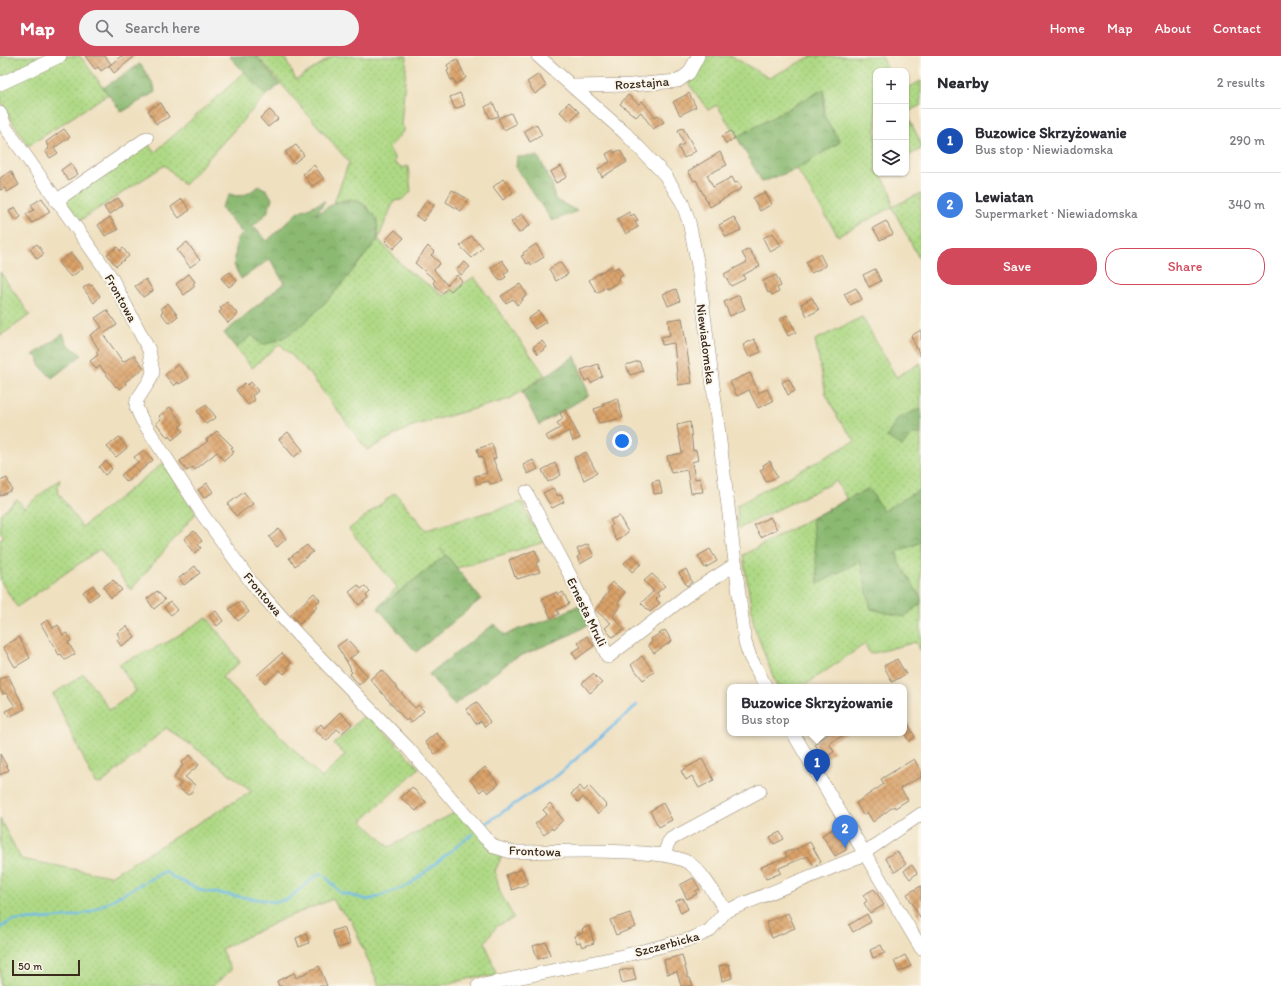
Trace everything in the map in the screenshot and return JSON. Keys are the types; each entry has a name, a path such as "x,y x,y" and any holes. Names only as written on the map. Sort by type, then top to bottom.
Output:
{"street":[{"path":"0,84 60,56"},
{"name":"Niewiadomska","path":"538,56 625,133 665,175 682,202 689,222 698,266 745,642 750,657 764,684"},
{"name":"Rozstajna","path":"573,86 630,85 678,81 689,73 698,56"},
{"name":"Frontowa","path":"0,114 3,129 111,277 149,350 153,372 136,400 136,407 149,431 202,515 254,586 297,634 408,748 485,838 495,847 510,852 637,852 664,855 688,862 699,873 726,911"},
{"path":"56,201 147,138"},
{"name":"Ernesta Mruli","path":"526,492 571,578 608,657 686,596 736,564"},
{"path":"795,736 921,948"},
{"path":"664,855 671,839 760,791"},
{"name":"Szczerbicka","path":"478,986 614,958 691,939 709,931 726,911 864,854 921,814"}],"green space":[{"path":"0,56 80,56 108,94 28,146 4,108 0,98"},
{"path":"229,56 256,56 280,85 266,95"},
{"path":"257,56 284,56 296,80 333,56 407,56 401,125 405,129 389,148 395,159 394,163 403,168 408,166 411,192 401,200 394,201 378,239 376,219 367,207 360,202 350,199 334,203 349,162"},
{"path":"704,56 731,56 769,78 812,56 882,56 887,68 873,68 873,176 882,176 891,192 892,207 838,236 797,169 840,142 824,116 824,89 737,137 717,105 708,110 688,83 692,81"},
{"path":"140,64 154,85 155,92 122,112 103,88"},
{"path":"245,72 266,95 184,185 165,165 76,223 62,201 145,141 155,152"},
{"path":"921,81 921,105 909,111 909,87"},
{"path":"824,89 824,116 840,142 797,169 762,182 737,137"},
{"path":"909,119 921,143 921,149 909,155"},
{"path":"538,156 552,183 555,199 577,211 552,221 516,168 517,157"},
{"path":"259,186 267,190 272,199 267,213 253,226 267,241 298,212 325,201 316,215 328,206 350,200 363,204 376,218 378,239 331,296 317,311 289,335 276,341 261,345 252,335 236,348 224,333 284,283 270,259 241,279 234,265 237,238 243,234 221,207 230,194 242,196"},
{"path":"921,193 921,262 892,207"},
{"path":"378,239 406,269 444,296 474,277 545,375 510,399 412,426 367,450 310,374 280,344 252,368 236,348 252,334 303,323 325,302"},
{"path":"0,272 30,315 0,336"},
{"path":"862,317 896,377 921,363 921,651 916,642 870,654 865,644 806,684 776,684 754,626 743,555 847,499 836,481 738,529 737,505 855,441 838,418 826,394 815,340"},
{"path":"63,334 67,344 82,355 52,378 39,365 39,358 33,355"},
{"path":"575,356 589,395 539,425 522,392"},
{"path":"921,408 921,434 913,434 902,446 887,437 897,419"},
{"path":"163,463 196,513 131,590 100,549 17,607 0,580 0,539 4,537 0,531 0,514 17,499 24,508 60,479 57,491 82,527"},
{"path":"869,488 883,511 921,489 921,542 897,552 899,562 921,598 921,603 904,617 871,609 860,561 818,584 812,518"},
{"path":"395,493 426,530 523,502 531,524 540,527 548,541 457,568 446,555 378,608 397,587 349,529"},
{"path":"446,555 481,599 416,652 378,608"},
{"path":"579,605 589,624 572,634 513,659 454,705 429,674 494,624 506,635 519,629 551,619"},
{"path":"207,617 240,662 222,677 322,778 345,755 334,744 367,713 419,768 362,821 389,847 458,811 502,855 495,871 500,892 514,918 497,926 485,942 497,976 476,977 440,986 379,986 352,922 338,908 333,899 285,918 221,949 231,970 213,986 0,986 0,819 21,859 110,876 252,791 204,754 166,728 101,784 95,783 53,694 84,674 110,710 136,691 119,664 168,642"}],"building":[{"path":"85,56 105,56 111,64 101,71 98,67 95,69"},
{"path":"121,56 135,56 114,73 109,66"},
{"path":"457,59 466,78 456,84 453,79 451,80 447,71 449,70 447,65"},
{"path":"539,74 546,86 535,94 527,82"},
{"path":"460,93 465,105 455,109 450,97"},
{"path":"689,93 696,107 680,115 673,102"},
{"path":"628,95 639,104 642,101 655,117 658,115 664,122 653,129 641,112 636,117 620,104"},
{"path":"569,102 579,112 570,121 560,112"},
{"path":"161,103 169,117 156,124 148,110"},
{"path":"493,103 499,116 490,118 485,107"},
{"path":"270,110 278,119 268,127 260,118"},
{"path":"511,113 516,124 504,130 498,118"},
{"path":"536,124 542,135 530,142 524,131"},
{"path":"683,128 696,151 684,158 678,147 684,144 678,130"},
{"path":"64,129 70,137 54,148 58,153 50,158 45,151 49,149 46,142"},
{"path":"731,131 735,138 726,144 722,136"},
{"path":"296,145 304,155 294,163 285,152"},
{"path":"613,150 614,153 620,150 627,162 602,177 598,169 610,162 606,154"},
{"path":"720,152 727,165 707,175 713,187 732,177 735,183 738,182 742,188 710,207 696,180 694,181 688,171"},
{"path":"71,163 78,174 68,180 61,170"},
{"path":"314,165 324,179 312,186 303,174"},
{"path":"561,166 567,177 556,183 550,172"},
{"path":"11,171 19,185 7,192 5,188 0,190 0,178"},
{"path":"503,179 513,192 503,200 493,187"},
{"path":"452,190 468,199 461,211 446,202"},
{"path":"765,192 772,204 760,211 753,198"},
{"path":"42,198 50,212 32,223 26,214 34,210 31,205"},
{"path":"118,198 123,205 109,215 104,207"},
{"path":"182,199 190,210 179,218 171,207"},
{"path":"427,200 434,205 423,221 416,216"},
{"path":"15,207 21,217 15,221 9,211"},
{"path":"629,212 631,216 634,214 638,220 635,222 638,227 626,234 617,219"},
{"path":"522,214 530,225 519,233 511,222"},
{"path":"110,217 118,230 105,236 98,225"},
{"path":"734,217 741,230 726,237 719,225"},
{"path":"886,221 893,234 880,240 873,228"},
{"path":"395,230 404,238 393,249 385,241"},
{"path":"773,233 781,246 770,252 763,238"},
{"path":"471,236 483,247 472,258 460,246"},
{"path":"187,242 200,260 190,267 177,250"},
{"path":"37,244 44,254 37,259 30,249"},
{"path":"536,244 544,257 531,265 530,262 527,264 521,256"},
{"path":"428,246 434,252 431,255 440,263 434,270 447,285 457,275 462,281 451,291 448,288 442,293 433,283 435,280 415,263"},
{"path":"117,247 120,251 123,248 129,256 116,266 107,254"},
{"path":"749,249 760,266 743,275 745,279 731,286 724,274 747,262 742,253"},
{"path":"71,253 83,268 71,277 59,264 60,261"},
{"path":"820,254 826,266 811,273 806,262"},
{"path":"502,260 509,270 504,274 506,277 500,281 491,268"},
{"path":"465,262 470,267 461,275 456,269"},
{"path":"560,262 568,274 556,281 549,269"},
{"path":"611,266 613,270 618,267 623,274 618,277 620,281 597,293 589,280"},
{"path":"875,269 881,281 869,287 863,275"},
{"path":"230,272 237,281 229,287 221,278"},
{"path":"189,274 195,282 193,284 195,286 184,295 176,284"},
{"path":"776,275 781,286 777,288 779,292 772,295 770,292 768,293 763,281"},
{"path":"146,279 153,291 143,297 135,286"},
{"path":"89,284 91,286 92,285 100,296 94,303 83,288"},
{"path":"520,284 527,295 522,298 523,300 517,305 513,299 506,303 501,296"},
{"path":"856,288 862,299 850,305 844,294"},
{"path":"676,289 680,301 668,306 663,294"},
{"path":"739,295 745,309 730,316 724,302"},
{"path":"812,298 819,310 807,316 801,304"},
{"path":"227,302 238,314 228,323 219,312 222,310 220,308"},
{"path":"168,303 178,316 169,323 161,313 163,311 161,308"},
{"path":"107,310 117,325 103,334 123,362 134,355 144,368 125,382 126,384 120,389 117,386 116,387 100,366 96,369 90,361 98,355 96,352 99,350 90,335 102,327 95,318"},
{"path":"539,311 546,322 535,329 528,319"},
{"path":"787,315 796,332 788,336 780,319"},
{"path":"682,318 692,383 678,385 674,343 662,345 661,337 670,335 668,320"},
{"path":"921,330 921,357 911,336"},
{"path":"754,339 761,352 749,357 743,345"},
{"path":"542,341 547,347 538,354 533,347"},
{"path":"639,361 643,371 630,375 626,365"},
{"path":"178,364 189,378 179,384 178,382 174,386 165,375"},
{"path":"598,364 602,376 591,383 589,379 585,381 581,370"},
{"path":"750,373 759,393 767,389 773,401 758,408 749,390 737,396 730,382"},
{"path":"789,379 795,391 788,395 782,382"},
{"path":"251,382 258,391 252,396 255,400 248,405 236,390 245,383 247,385"},
{"path":"617,398 623,418 599,423 594,409"},
{"path":"206,405 216,417 206,424 197,411"},
{"path":"170,407 183,424 179,427 183,431 172,440 169,436 168,438 156,423 161,419 159,416"},
{"path":"565,410 580,438 573,441 569,431 549,441 546,436 560,428 557,423 563,419 560,413"},
{"path":"690,422 693,451 696,450 698,460 692,462 695,479 700,478 703,492 691,493 687,470 671,473 667,456 682,453 677,425"},
{"path":"217,431 233,447 231,448 234,452 224,461 217,452 195,470 193,467 187,471 180,461 208,441 206,440"},
{"path":"288,432 303,450 294,457 279,439"},
{"path":"119,437 127,448 116,457 107,447"},
{"path":"492,444 496,458 493,459 502,481 490,484 489,481 477,484 475,476 487,473 482,456 479,457 477,449"},
{"path":"144,450 153,460 127,482 121,475 138,462 134,457"},
{"path":"586,452 597,473 584,480 574,458"},
{"path":"533,460 538,469 528,474 523,465"},
{"path":"106,461 112,469 105,475 99,467"},
{"path":"770,461 777,477 766,482 760,470 764,468 763,465"},
{"path":"555,463 561,475 548,482 542,470"},
{"path":"7,478 12,490 0,496 0,481"},
{"path":"659,480 662,493 654,494 652,482"},
{"path":"207,483 213,492 204,498 198,490"},
{"path":"553,488 558,496 561,495 564,502 552,508 543,493"},
{"path":"244,492 253,504 236,516 228,504"},
{"path":"619,516 628,532 617,541 610,527 613,525 610,520"},
{"path":"770,517 777,529 761,537 754,525"},
{"path":"279,529 286,539 277,547 269,537"},
{"path":"194,531 202,541 198,544 201,548 195,553 184,539"},
{"path":"588,544 594,556 580,564 577,557 580,555 577,549"},
{"path":"307,545 313,552 295,566 289,558"},
{"path":"710,549 717,561 705,568 698,556"},
{"path":"535,550 540,561 536,563 540,572 517,579 509,560"},
{"path":"633,555 641,564 632,572 624,563"},
{"path":"195,566 200,573 184,585 179,578"},
{"path":"686,569 692,582 687,586 679,573"},
{"path":"652,574 665,586 657,593 659,596 656,599 660,603 650,612 641,603 654,591 644,581"},
{"path":"113,580 122,590 111,598 103,587"},
{"path":"612,582 625,592 618,603 620,606 613,616 624,630 612,637 605,628 611,623 595,610 609,591 607,589"},
{"path":"93,585 99,594 89,601 83,592"},
{"path":"358,585 361,589 365,586 370,592 366,596 368,598 359,605 349,592"},
{"path":"157,591 165,600 154,609 147,599"},
{"path":"557,592 558,595 563,592 569,604 557,610 559,614 551,618 542,599"},
{"path":"314,593 320,600 315,604 318,606 300,624 291,615"},
{"path":"240,601 249,612 238,621 229,609"},
{"path":"170,602 177,610 171,615 164,607"},
{"path":"216,611 223,621 217,626 209,616"},
{"path":"48,620 53,628 58,625 63,635 67,633 71,641 68,642 75,654 65,660 61,654 59,655 41,624"},
{"path":"127,626 135,637 121,646 117,640 120,638 117,633"},
{"path":"665,630 672,641 654,653 648,645 652,642 651,639"},
{"path":"587,636 594,646 576,659 572,652 581,647 578,643"},
{"path":"19,637 30,658 15,667 3,647"},
{"path":"347,639 359,652 350,658 368,676 359,685 350,674 352,672 350,670 351,669 337,646"},
{"path":"282,653 291,663 287,666 289,669 284,674 280,670 265,683 257,675"},
{"path":"642,656 654,672 643,680 631,665"},
{"path":"897,659 906,674 892,682 884,666"},
{"path":"382,670 415,708 418,705 424,711 411,723 408,719 406,721 370,679"},
{"path":"593,674 602,683 590,693 582,683"},
{"path":"8,675 25,709 9,717 6,711 15,706 6,693 3,694 0,689 0,679"},
{"path":"477,702 490,722 485,727 481,721 476,724 466,709"},
{"path":"340,712 352,724 342,733 337,729 327,741 315,730 321,724 324,728"},
{"path":"907,722 915,737 909,741 906,736"},
{"path":"436,733 447,744 435,754 425,742"},
{"path":"825,736 842,736 829,743 834,752 823,759 815,744 817,743 816,741"},
{"path":"0,754 9,770 0,775"},
{"path":"190,755 199,765 185,777 195,785 192,792 188,795 178,787 181,783 175,779 175,776 183,765 181,763"},
{"path":"702,759 714,780 699,788 692,776 686,780 681,771"},
{"path":"914,759 921,771 921,777 900,788 908,800 895,808 894,806 873,822 867,812 863,815 856,803 884,784 881,779"},
{"path":"485,767 499,784 488,793 484,788 480,792 470,780"},
{"path":"580,786 584,791 589,786 607,806 598,814 583,797 578,802 571,794"},
{"path":"412,787 426,802 416,811 401,798"},
{"path":"550,803 563,820 553,830 552,828 544,835 535,824 547,814 543,810"},
{"path":"663,803 672,820 659,827 650,811"},
{"path":"835,828 846,845 846,850 835,856 822,835"},
{"path":"780,832 784,839 774,844 770,837"},
{"path":"810,842 821,862 814,866 808,856 779,868 781,873 766,879 761,867 787,857 785,852 797,849"},
{"path":"897,851 906,864 895,872 885,858"},
{"path":"912,865 917,873 910,879 904,871"},
{"path":"522,869 528,884 512,890 506,875"},
{"path":"693,878 700,889 695,891 697,894 687,899 680,885"},
{"path":"921,886 921,919 907,894"},
{"path":"874,889 884,905 870,913 864,903 867,901 863,895"},
{"path":"683,898 688,909 681,913 676,901"},
{"path":"630,913 636,927 616,935 610,920"},
{"path":"788,913 795,928 772,938 766,922"},
{"path":"867,914 871,922 853,932 849,925"},
{"path":"589,926 594,943 582,947 580,942 577,943 574,936 583,933 582,929"},
{"path":"344,927 350,944 338,948 332,931"},
{"path":"306,934 309,943 299,947 296,938"},
{"path":"546,942 550,955 538,959 533,946"},
{"path":"881,945 885,953 873,958 870,950"},
{"path":"682,955 688,978 690,978 693,986 681,986 677,972 667,974 664,960"},
{"path":"905,955 911,966 899,972 894,961"},
{"path":"729,964 732,978 722,981 719,966"},
{"path":"319,966 327,986 279,986 277,981 294,973 296,978"},
{"path":"633,968 636,980 622,983 619,971"}],"waterway":[{"path":"483,825 558,775 637,705"},
{"path":"0,928 11,921 70,917 90,912 165,871 174,878 203,891 276,902 288,899 320,873 324,875 341,893 369,900 409,885 472,834"}],"place":[{"name":"Buzowice Skrzyżowanie","path":"817,782"},
{"name":"Lewiatan","path":"845,848"}]}
